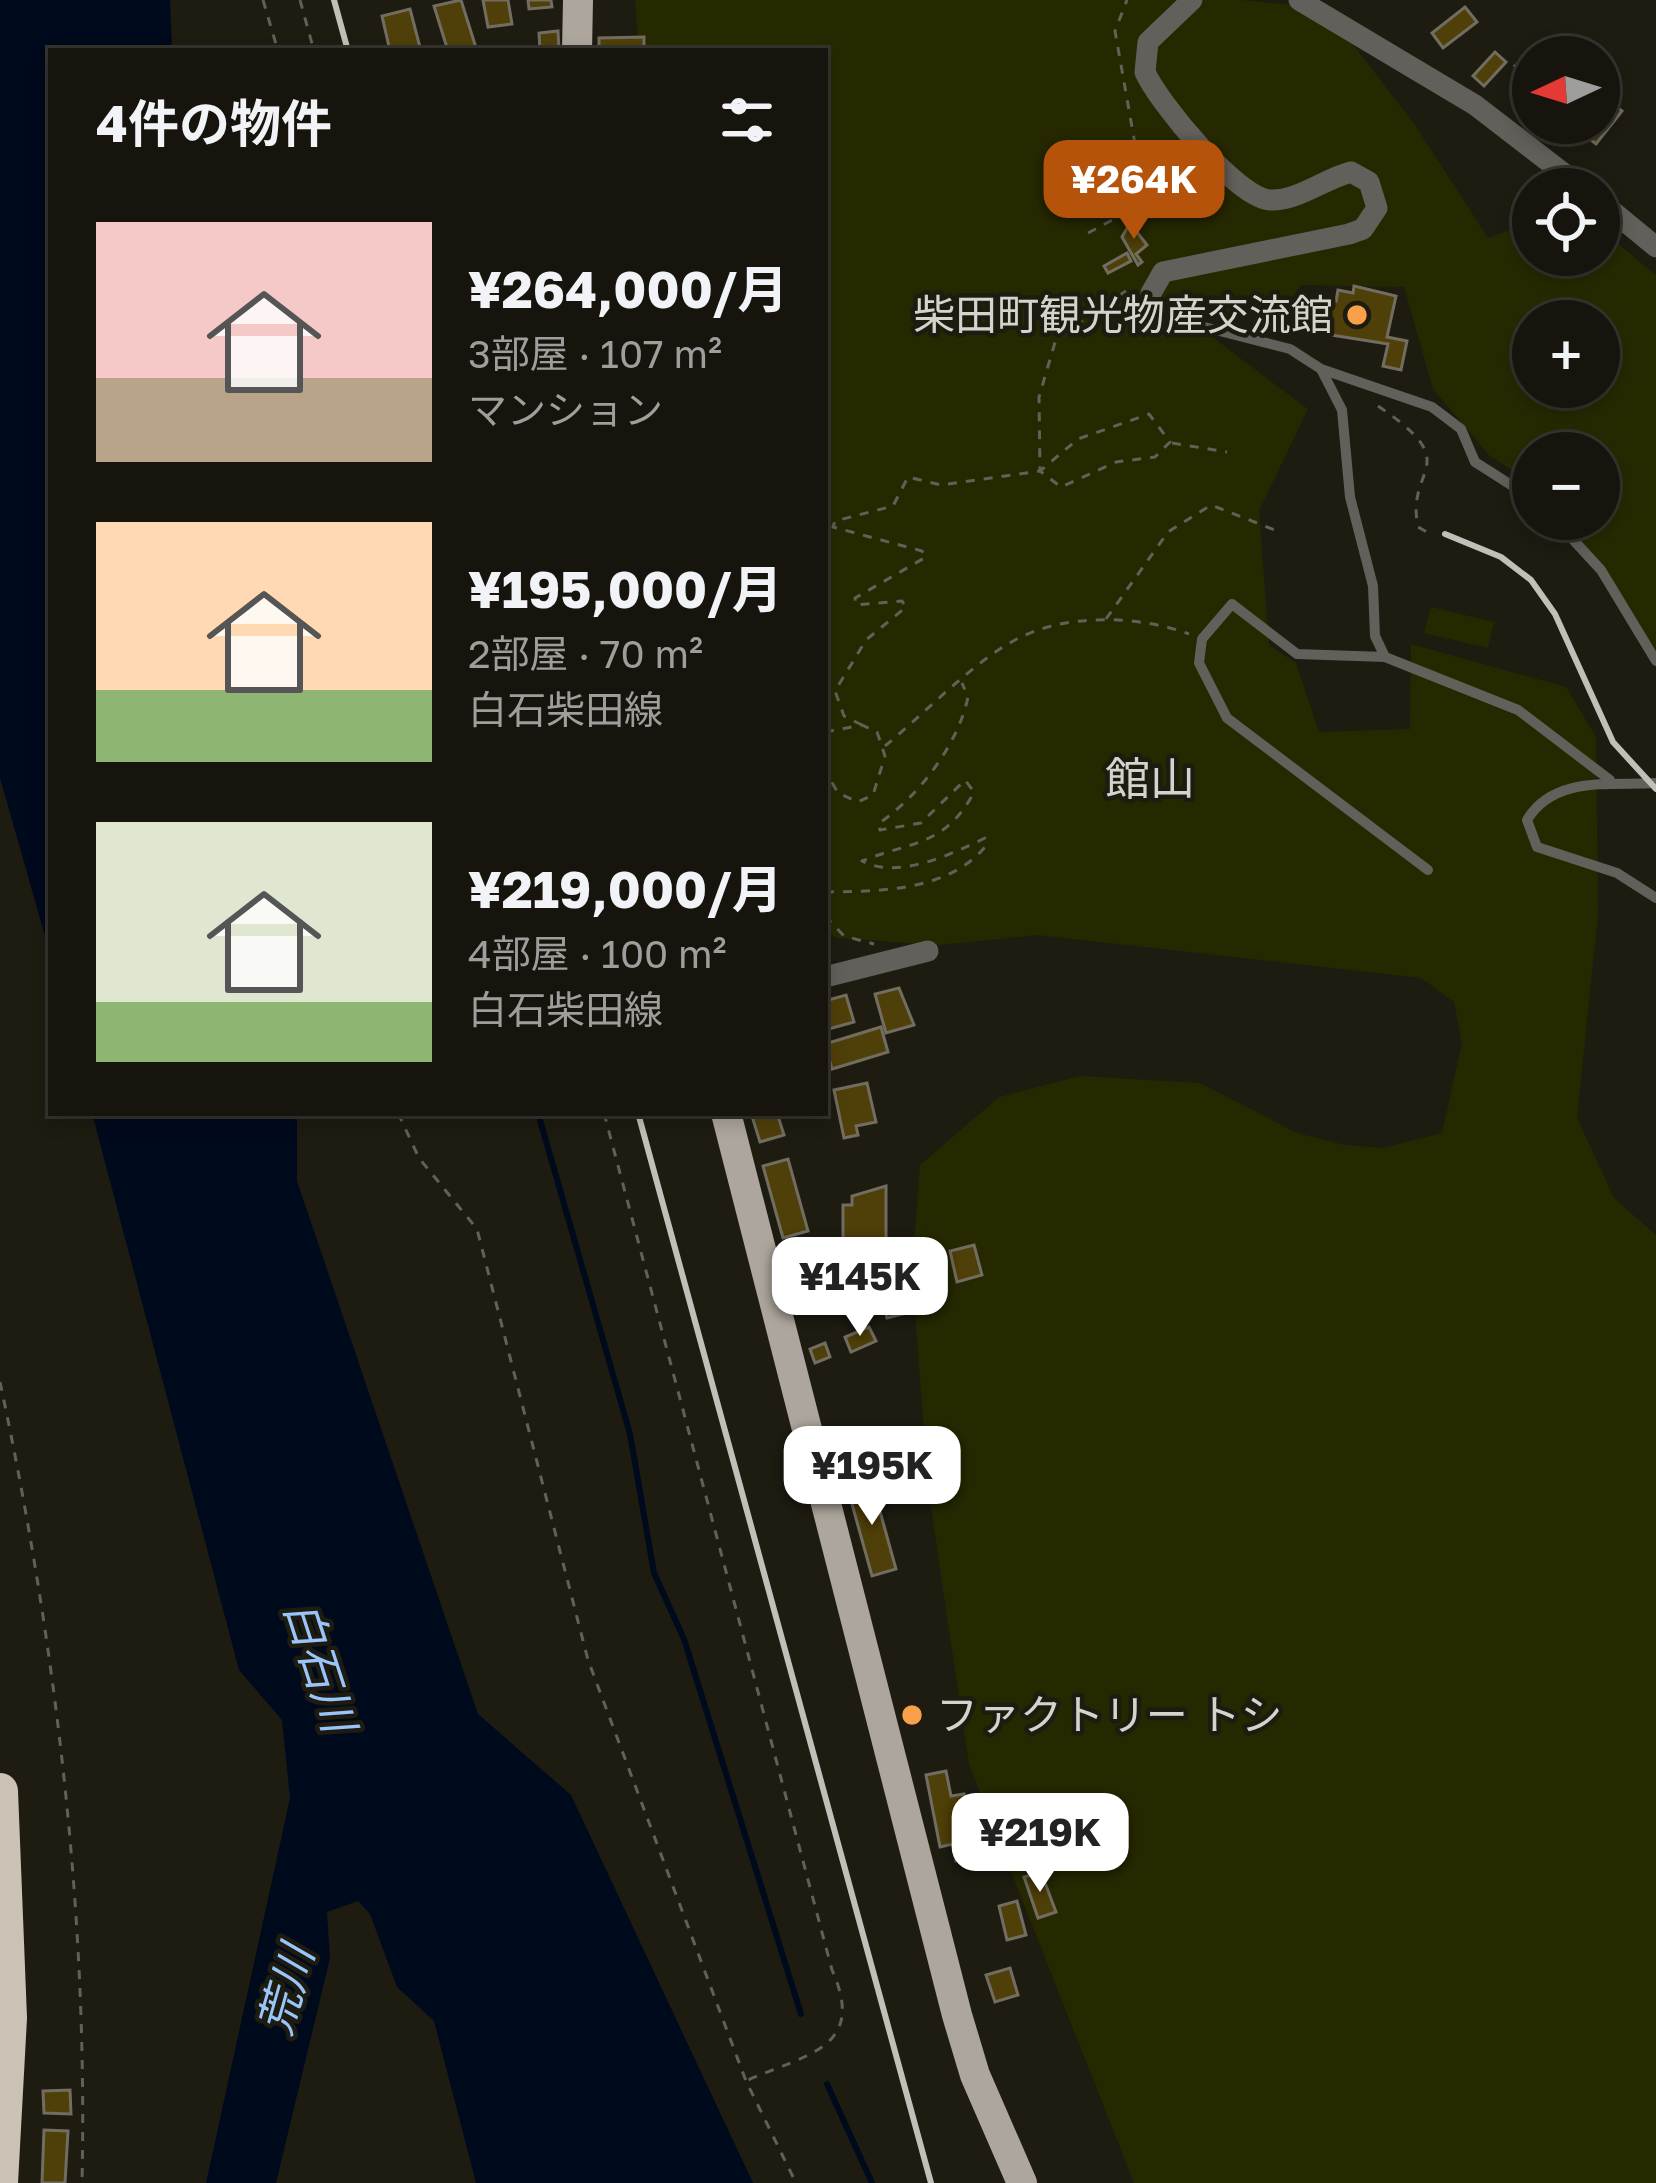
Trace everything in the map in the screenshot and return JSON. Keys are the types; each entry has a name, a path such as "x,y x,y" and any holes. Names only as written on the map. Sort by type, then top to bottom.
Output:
{"highway":[{"path":"0,1791 9,2018 0,2183"}],"main road":[{"path":"577,48 578,0"},
{"path":"727,1116 957,2015 974,2075 1022,2183"}],"street":[{"path":"1151,293 1162,272 1349,234 1363,229 1377,208 1369,182 1351,172 1283,199 1252,195 1188,132 1145,72 1148,41 1192,0"},
{"path":"1299,0 1475,106 1556,168"},
{"path":"1620,217 1656,247"},
{"path":"828,976 918,953"}],"lane":[{"path":"1151,293 1152,304 1169,318 1290,349 1321,369 1450,417 1474,462 1512,486"},
{"path":"1321,369 1342,410 1356,529 1372,586 1375,635 1385,657"},
{"path":"1573,540 1601,570 1656,661"},
{"path":"1428,870 1227,718 1199,663 1202,639 1232,604 1297,654 1385,657 1518,710 1610,780"},
{"path":"1656,783 1610,780 1552,796 1535,807 1527,820 1537,847 1617,873 1656,898"}],"path":[{"path":"263,0 277,48"},
{"path":"299,0 313,48"},
{"path":"1088,233 1118,217 1106,182 1138,161 1115,31 1127,0"},
{"path":"1040,471 1039,397 1056,339 1126,291"},
{"path":"1346,377 1426,450 1430,465 1415,513 1418,527 1426,532"},
{"path":"885,746 877,732 844,716 835,691 866,640 906,607 902,602 856,605 855,598 926,557 922,551 833,527 836,521 892,506 908,477 941,485 1040,471 1078,439 1149,414 1170,442 1227,452"},
{"path":"1040,471 1061,487 1116,462 1155,457 1170,442"},
{"path":"1105,620 1168,532 1211,505 1280,532"},
{"path":"828,775 838,793 858,802 874,794 885,746 1016,640 1060,625 1105,620 1164,625 1202,639"},
{"path":"828,892 917,884 957,871 985,847 985,838 961,853 932,861 872,866 862,861 930,839 967,806 974,792 965,780 921,823 880,830 878,824 923,787 955,734 968,697 962,683"},
{"path":"828,731 862,725"},
{"path":"828,919 844,936 918,953"},
{"path":"399,1116 419,1158 477,1229 588,1660 746,2081 796,2183"},
{"path":"605,1116 826,1947 845,2000 843,2026 830,2043 746,2081"},
{"path":"0,1382 64,1768 84,2071 82,2183"}],"green space":[{"path":"635,0 1240,0 1325,8 1415,125 1488,238 1512,229 1512,276 1620,276 1620,245 1656,275 1656,662 1647,655 1581,540 1620,540 1620,432 1512,432 1512,470 1489,455 1433,389 1404,287 1301,285 1283,310 1183,315 1308,409 1259,511 1269,645 1296,663 1319,732 1410,729 1411,644 1566,687 1596,737 1598,914 1577,1118 1614,1198 1656,1235 1656,2183 1134,2183 969,1765 928,1487 912,1270 920,1165 999,1097 1080,1076 1200,1083 1297,1133 1382,1148 1442,1133 1462,1043 1454,1002 1421,978 1038,935 939,945 836,938 828,931 828,48 639,48"},
{"path":"1431,607 1494,622 1488,648 1424,633"}],"water":[{"path":"0,0 170,0 172,48 48,48 48,946 0,778"},
{"path":"93,1116 297,1116 297,1181 478,1714 571,1795 753,2183 476,2183 434,2021 397,1987 370,1914 358,1901 327,1912 330,1958 276,2183 206,2183 290,1798 282,1720 239,1670"}],"building":[{"path":"461,0 476,48 447,48 434,6"},
{"path":"483,0 508,0 512,24 488,27"},
{"path":"528,0 551,0 552,7 529,9"},
{"path":"1465,7 1477,22 1443,48 1432,33"},
{"path":"410,9 420,48 389,48 382,16"},
{"path":"558,31 559,48 540,48 539,33"},
{"path":"644,37 644,48 599,48 599,38"},
{"path":"1495,52 1506,62 1484,86 1473,76"},
{"path":"1130,223 1147,245 1136,254 1142,262 1138,265 1122,237"},
{"path":"1127,253 1131,261 1108,273 1104,266"},
{"path":"1354,286 1396,296 1387,337 1407,341 1401,370 1383,366 1388,344 1306,331 1307,304 1312,305 1314,297 1336,301 1338,290 1353,293"},
{"path":"899,988 914,1025 886,1033 875,994"},
{"path":"846,995 854,1022 828,1029 828,1000"},
{"path":"881,1027 888,1052 832,1069 828,1043"},
{"path":"867,1083 876,1122 856,1126 858,1135 844,1138 834,1090"},
{"path":"752,1116 778,1116 784,1135 760,1142"},
{"path":"788,1159 808,1231 783,1238 763,1166"},
{"path":"886,1186 886,1239 843,1239 843,1205 852,1205 852,1196"},
{"path":"974,1245 982,1275 957,1282 950,1251"},
{"path":"919,1257 931,1307 887,1318 875,1268"},
{"path":"869,1327 876,1341 851,1352 845,1337"},
{"path":"825,1343 830,1357 815,1363 810,1349"},
{"path":"871,1479 896,1569 872,1576 847,1486"},
{"path":"946,1771 951,1796 964,1794 974,1844 967,1845 970,1858 956,1861 953,1844 940,1847 926,1775"},
{"path":"1041,1872 1056,1912 1038,1918 1024,1877"},
{"path":"1017,1901 1026,1935 1007,1940 999,1906"},
{"path":"1010,1968 1018,1995 995,2002 986,1975"},
{"path":"70,2090 71,2114 44,2113 43,2091"},
{"path":"44,2130 68,2131 65,2183 42,2183"}],"waterway":[{"path":"539,1116 630,1434 654,1573 684,1639 801,2014"},
{"path":"827,2084 872,2183"}],"railway":[{"path":"334,0 347,48"},
{"path":"1445,534 1501,557 1531,580 1555,614 1613,742 1656,789"},
{"path":"639,1116 931,2183"}],"place":[{"name":"柴田町観光物産交流館","path":"1357,315"},
{"name":"ファクトリー トシ","path":"912,1715"}],"district":[{"name":"館山","path":"1150,779"}],"water label":[{"name":"白石川","path":"320,1666"},
{"name":"荒川","path":"286,1990"}]}
